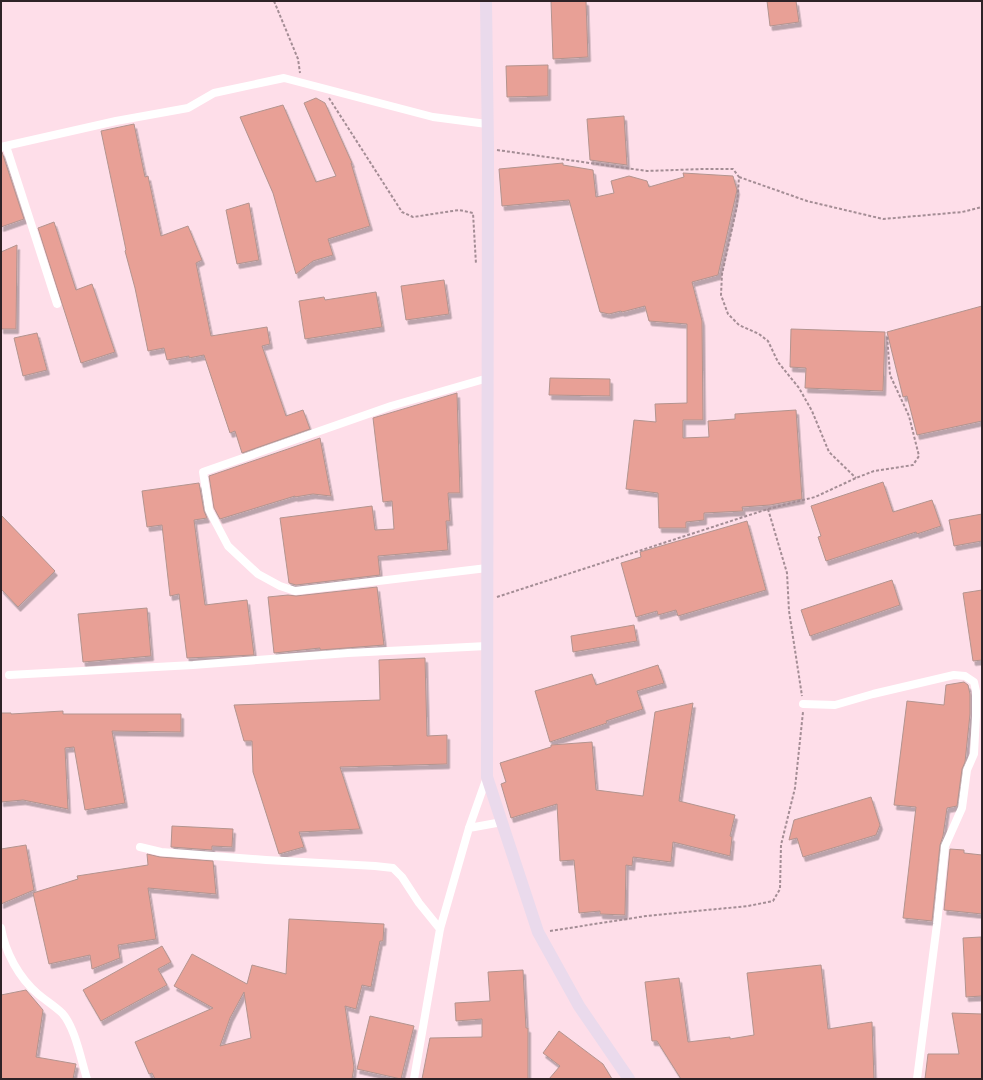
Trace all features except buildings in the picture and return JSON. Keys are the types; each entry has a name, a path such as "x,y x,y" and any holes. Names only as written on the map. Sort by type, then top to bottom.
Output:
{"street":[{"path":"486,1 488,148 488,778 538,932 579,1006 629,1079"},
{"path":"57,304 4,146 116,121 188,108 214,93 284,78 433,117 487,124"},
{"path":"488,378 391,406 203,472 210,510 228,546 258,574 280,586 295,591 488,568"},
{"path":"9,675 193,665 348,653 487,646"},
{"path":"804,704 835,705 873,694 954,675 965,676 974,682 976,691 974,754 967,770 962,808 945,846 937,924 917,1079"},
{"path":"414,1079 440,928 469,828 488,778"},
{"path":"469,828 502,822"},
{"path":"140,847 161,852 393,868 402,877 419,903 440,928"},
{"path":"1,928 3,938 17,970 36,993 62,1014 71,1028 87,1079"}],"path":[{"path":"274,1 298,59 300,82"},
{"path":"323,89 402,212 414,217 459,210 473,213 476,265"},
{"path":"488,148 647,171 733,169 739,177 807,201 883,219 962,212 982,207"},
{"path":"739,177 738,206 722,274 721,295 728,314 739,325 759,334 768,341 778,362 799,388 812,411 829,452 856,478"},
{"path":"488,600 768,509 814,497 874,471 913,465 919,456 909,416 890,375 887,335"},
{"path":"538,932 646,916 748,906 773,901 780,889 781,845 795,788 804,704 789,611 787,573 768,509"}]}
